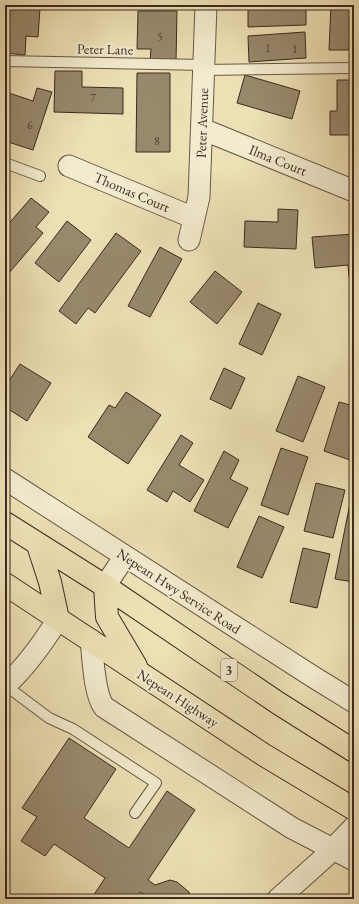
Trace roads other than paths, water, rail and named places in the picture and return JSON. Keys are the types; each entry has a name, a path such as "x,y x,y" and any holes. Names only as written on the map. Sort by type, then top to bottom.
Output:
{"highway":[{"name":"3","path":"5,523 105,586 278,703 354,752"},
{"path":"38,545 50,582 58,619"},
{"name":"Nepean Highway","path":"5,584 264,755 354,809"},
{"path":"105,586 107,617 140,673"}],"street":[{"name":"Peter Avenue","path":"189,240 199,197 206,5"},
{"name":"Ilma Court","path":"202,129 354,190"},
{"name":"Thomas Court","path":"69,166 194,218"},
{"name":"Nepean Hwy Service Road","path":"5,478 354,702"},
{"path":"105,586 125,556"},
{"path":"5,685 16,676 33,657 58,619"},
{"path":"91,640 97,690 101,703 104,707 292,828 354,860"},
{"path":"278,899 333,849 354,827"}],"lane":[{"name":"Peter Lane","path":"5,61 204,68 354,68"},
{"path":"5,163 40,176"},
{"path":"5,685 49,718 73,728 156,783 135,814"}]}
